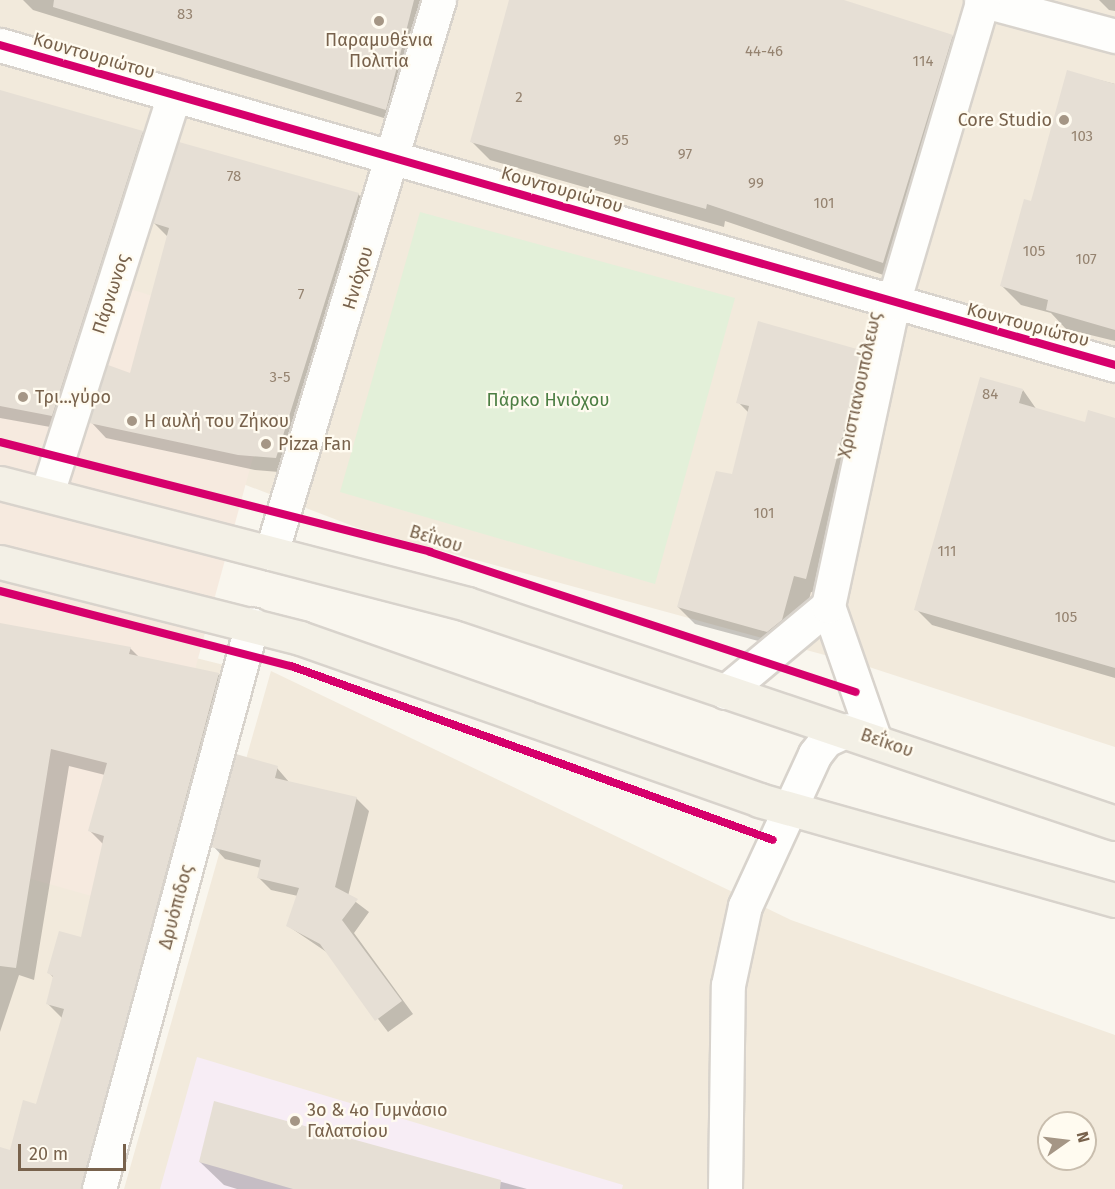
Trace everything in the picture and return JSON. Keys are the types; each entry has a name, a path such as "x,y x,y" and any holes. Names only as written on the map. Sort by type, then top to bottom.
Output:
{"main road":[{"name":"Βεΐκου","path":"0,483 47,493 467,604 726,692 861,734 1115,823"},
{"path":"0,562 252,624 787,808 1115,900"}],"street":[{"name":"Ηνιόχου","path":"271,553 439,0"},
{"path":"982,0 1115,36"},
{"name":"Χριστιανουπόλεως","path":"828,606 893,303 982,0"},
{"name":"Κουντουριώτου","path":"0,45 893,303 1115,364"},
{"name":"Πάρνωνος","path":"47,493 174,95"},
{"path":"725,1189 728,985 745,906 787,808 821,747 861,734 828,606 726,692"},
{"name":"Δρυόπιδος","path":"99,1189 252,624"}],"shaded area":[{"path":"0,0 1115,0 1115,747 869,667 358,528 225,477 0,281"},
{"path":"0,249 286,337 130,907 0,870"},
{"path":"188,656 236,668 97,1189 0,1189 0,778"},
{"path":"271,671 791,920 1115,1035 1115,1189 124,1189"},
{"name":"3ο & 4ο Γυμνάσιο Γαλατσίου","path":"197,1057 623,1185 622,1189 160,1189"}],"green space":[{"name":"Πάρκο Ηνιόχου","path":"420,212 735,298 655,584 340,492"}],"building":[{"path":"54,0 414,0 386,110 53,7"},
{"path":"509,0 844,0 953,35 883,263 707,204 706,209 470,142"},
{"path":"1067,70 1115,84 1115,330 1046,310 1048,300 1000,286 1024,199 1031,201"},
{"path":"0,90 143,131 52,416 0,406"},
{"path":"179,142 359,193 276,458 238,455 89,423 108,365 130,373 169,228 153,223"},
{"path":"758,321 864,351 806,579 794,576 782,620 767,632 677,607 716,471 732,474 749,406 736,403"},
{"path":"980,377 1023,389 1019,403 1085,422 1088,410 1115,418 1115,668 914,610"},
{"path":"0,623 131,647 129,654 219,673 81,1189 0,1189 0,1147 10,1150 23,1100 36,1104 64,1009 46,1004 53,976 47,973 59,931 81,937 104,836 88,831 107,763 51,749 16,968 0,966"},
{"path":"236,754 278,766 275,778 357,797 335,887 358,899 342,920 402,1001 375,1021 320,944 286,926 299,888 257,878 261,860 211,847"},
{"path":"214,1101 501,1180 500,1189 293,1189 199,1162"}],"cycle path":[{"path":"0,45 1115,365"},
{"path":"0,442 430,552 856,692"},
{"path":"0,591 291,666 773,840"}],"place":[{"name":"Παραμυθένια Πολιτία","path":"379,21"},
{"name":"Core Studio","path":"1064,120"},
{"name":"Τρι...γύρο","path":"23,397"},
{"name":"Η αυλή του Ζήκου","path":"132,421"},
{"name":"Pizza Fan","path":"266,444"},
{"name":"3ο & 4ο Γυμνάσιο Γαλατσίου","path":"295,1121"}]}
